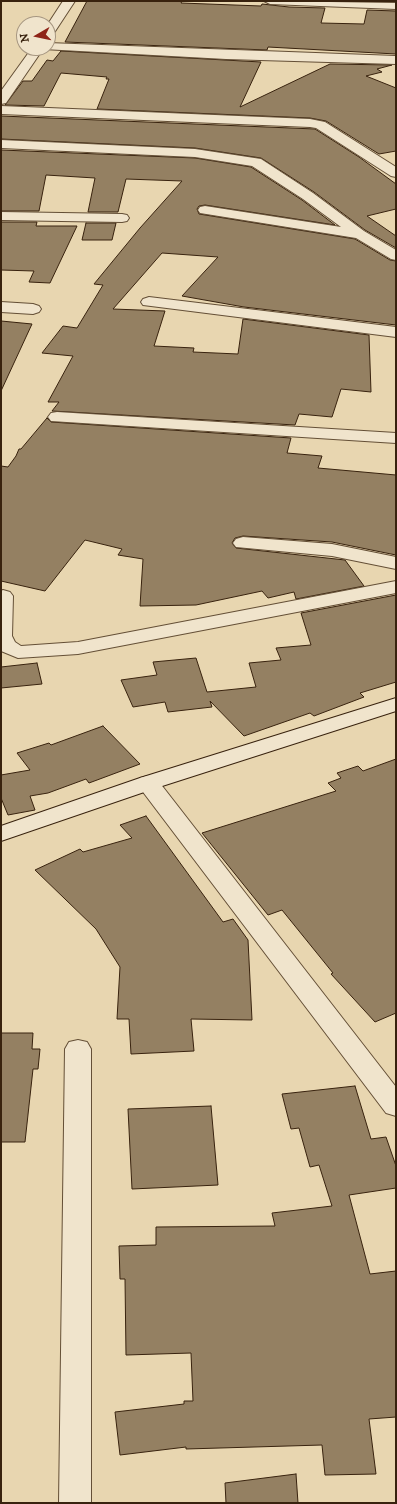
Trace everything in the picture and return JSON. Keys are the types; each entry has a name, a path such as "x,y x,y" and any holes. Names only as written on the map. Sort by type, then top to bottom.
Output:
{"street":[{"path":"56,21 69,1"},
{"path":"270,1 396,6"},
{"path":"56,47 226,55 396,60"},
{"path":"1,103 33,56"},
{"path":"1,103 320,125 396,173"},
{"path":"1,144 195,153 256,162 308,196 359,234 396,256"},
{"path":"205,210 359,234"},
{"path":"1,216 122,218"},
{"path":"149,302 396,332"},
{"path":"1,307 33,309"},
{"path":"57,417 396,438"},
{"path":"243,543 332,550 396,563"},
{"path":"3,596 2,636 6,646 18,652 78,648 396,587"},
{"path":"1,834 148,783 396,704"},
{"path":"148,783 396,1106"},
{"path":"74,1503 78,1049"}],"building":[{"path":"87,1 182,1 181,3 261,6 262,4 289,7 325,8 321,23 364,24 367,10 396,11 396,54 268,47 267,50 65,42"},
{"path":"61,51 261,62 240,107 330,64 392,65 377,69 382,72 366,76 396,88 396,151 379,154 326,121 310,118 97,109 109,79 106,79 107,77 61,73 44,106 5,105 23,81 32,81 47,60 53,61"},
{"path":"1,116 315,129 359,157 396,184 396,209 367,216 396,236 396,248 365,230 314,192 261,158 195,148 1,139"},
{"path":"1,150 195,158 251,167 302,200 335,225 205,205 199,206 197,209 199,214 355,239 390,260 396,261 396,325 244,307 182,296 218,257 162,253 113,309 165,311 154,346 194,348 193,352 238,354 243,319 369,335 371,392 341,389 332,417 299,414 295,425 52,411 59,402 48,402 73,356 42,353 63,326 77,328 103,285 94,284 140,228 182,181 126,179 118,212 88,212 95,178 46,175 39,211 1,211"},
{"path":"1,222 37,222 36,226 77,226 50,283 29,282 34,271 1,270"},
{"path":"86,223 116,223 112,240 82,240"},
{"path":"1,321 32,324 1,391"},
{"path":"47,418 51,422 291,438 287,453 322,456 318,468 396,475 396,555 332,542 243,536 235,538 232,543 236,548 345,560 364,586 296,599 294,592 268,598 262,591 196,605 140,606 143,559 118,555 122,549 85,540 45,591 1,581 1,466 8,467 19,449 21,449"},
{"path":"396,595 396,682 360,693 364,697 314,716 310,713 244,736 210,701 212,707 168,712 165,702 133,707 121,680 157,675 153,662 196,658 207,692 256,687 249,663 281,660 276,648 311,645 301,613"},
{"path":"37,663 42,684 1,688 1,667"},
{"path":"103,726 140,764 89,783 86,779 48,793 30,796 35,810 8,815 1,798 1,775 30,770 17,753 49,743 51,745"},
{"path":"396,759 396,1013 375,1022 331,974 333,973 282,910 268,915 202,833 336,791 328,783 341,778 337,773 358,766 363,771"},
{"path":"146,816 223,922 233,919 248,940 252,1020 191,1019 194,1051 131,1054 129,1019 117,1019 120,967 96,929 35,870 80,849 83,852 132,838 120,825"},
{"path":"1,1033 33,1033 32,1049 40,1049 38,1069 33,1069 25,1142 1,1142"},
{"path":"355,1086 371,1139 386,1137 396,1166 396,1188 349,1195 370,1274 396,1271 396,1417 369,1419 376,1474 325,1475 322,1445 186,1449 186,1447 120,1455 115,1412 184,1404 184,1401 193,1401 191,1353 126,1355 125,1279 120,1279 119,1246 156,1245 156,1227 275,1226 272,1213 332,1206 319,1165 310,1167 299,1128 291,1129 282,1094"},
{"path":"211,1106 218,1185 132,1189 128,1109"},
{"path":"296,1474 298,1503 226,1503 225,1483"}]}
